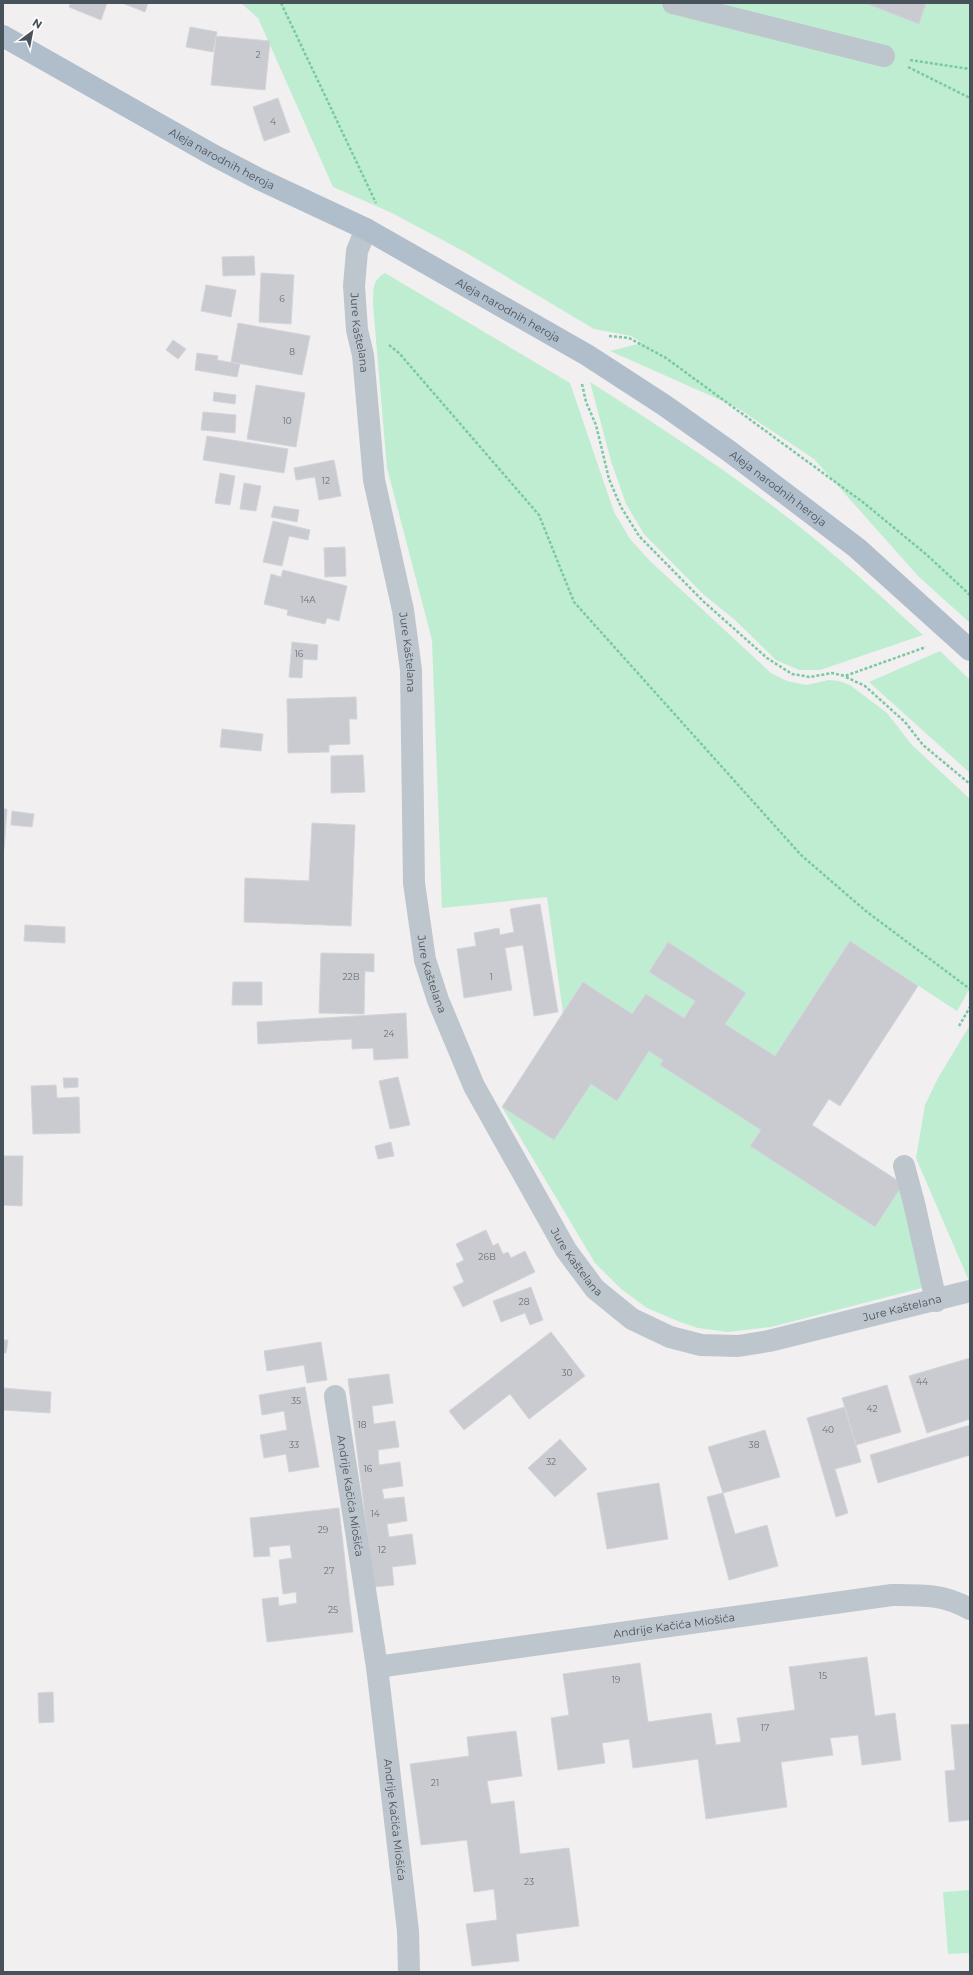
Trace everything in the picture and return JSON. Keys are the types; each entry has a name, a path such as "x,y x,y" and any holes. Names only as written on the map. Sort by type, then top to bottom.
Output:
{"main road":[{"name":"Aleja narodnih heroja","path":"3,36 213,154 259,178 366,229 587,355 664,405 729,451 856,548 963,643"}],"street":[{"path":"673,3 884,56"},
{"name":"Jure Kaštelana","path":"366,229 357,251 354,286 356,330 363,355 374,480 403,610 411,670 414,883 425,960 438,1000 474,1086 566,1250 595,1289 632,1319 670,1337 701,1345 738,1346 769,1341 970,1292"},
{"path":"904,1166 936,1301"},
{"name":"Andrije Kačića Miošića","path":"335,1396 377,1667 408,1931 409,1972"},
{"name":"Andrije Kačića Miošića","path":"377,1667 892,1595 933,1595 958,1602 970,1609"}],"path":[{"path":"281,3 374,202"},
{"path":"884,56 970,69"},
{"path":"884,56 970,98"},
{"path":"356,330 375,334 399,353 539,515 574,602 801,855 867,912 970,989"},
{"path":"581,380 586,402 596,425 609,479 621,507 639,536 704,601 767,658 792,674 810,677 832,673 845,676 871,692 905,722 923,745 970,784"},
{"path":"845,676 963,643"},
{"path":"960,1026 970,1007"}],"green space":[{"path":"241,3 970,3 970,623 918,576 814,459 736,407 610,351 642,343 631,336 594,329 465,252 392,213 333,187 258,18"},
{"path":"385,273 570,383 614,512 630,539 650,561 771,673 787,681 806,685 829,680 839,681 850,685 887,713 912,745 970,799 970,988 957,1011 850,941 775,1056 725,1024 746,993 668,942 649,972 695,1001 684,1018 646,994 632,1014 583,982 563,1013 547,897 442,908 432,640 387,468 373,305 375,283 377,279"},
{"path":"590,382 706,458 762,498 816,540 923,635 820,670 799,670 776,660 735,620 703,594 644,534 626,504 611,461"},
{"path":"940,651 970,680 970,773 869,682"},
{"path":"970,1025 969,1281 916,1158 925,1105 938,1078"},
{"path":"649,1051 663,1060 661,1065 761,1130 750,1145 875,1227 900,1188 922,1288 771,1327 728,1332 698,1328 680,1322 647,1308 621,1289 595,1263 502,1107 554,1140 591,1084 617,1101"},
{"path":"970,1890 970,1953 948,1954 943,1892"}],"building":[{"path":"71,3 107,3 101,20 69,7"},
{"path":"122,3 148,3 145,12"},
{"path":"865,3 926,3 919,24"},
{"path":"190,27 217,32 213,52 186,47"},
{"path":"216,36 270,41 265,90 211,85"},
{"path":"278,98 290,132 264,141 253,107"},
{"path":"254,256 255,275 223,276 222,257"},
{"path":"261,273 294,275 291,324 259,322"},
{"path":"206,285 236,290 231,317 201,311"},
{"path":"238,323 310,336 302,375 231,362"},
{"path":"173,340 186,349 178,359 166,350"},
{"path":"197,353 218,356 217,360 240,364 237,377 195,370"},
{"path":"256,385 305,393 296,447 247,439"},
{"path":"214,392 236,395 235,404 213,401"},
{"path":"203,412 236,415 235,433 201,430"},
{"path":"207,436 288,449 284,473 203,460"},
{"path":"334,460 341,496 319,500 315,477 296,480 294,468"},
{"path":"220,473 235,476 230,505 215,503"},
{"path":"244,483 261,486 256,511 240,509"},
{"path":"274,506 299,510 297,522 271,517"},
{"path":"273,521 310,530 308,540 289,536 282,566 263,562"},
{"path":"345,547 346,576 325,577 324,548"},
{"path":"283,570 347,586 339,621 327,618 325,624 287,615 288,610 264,604 271,574 281,577"},
{"path":"292,642 318,645 317,660 303,659 302,678 289,677"},
{"path":"356,697 357,719 349,719 350,744 329,745 329,752 288,753 287,699"},
{"path":"222,729 263,734 261,751 220,747"},
{"path":"363,755 365,792 331,793 331,756"},
{"path":"3,809 7,809 4,849 3,849"},
{"path":"12,811 34,814 32,827 11,825"},
{"path":"312,823 355,825 351,926 244,922 245,878 309,881"},
{"path":"540,904 558,1012 534,1016 523,945 505,948 512,990 464,998 457,949 476,946 474,933 499,928 500,935 514,932 510,909"},
{"path":"25,925 65,927 65,943 24,941"},
{"path":"850,941 918,986 840,1106 829,1099 812,1125 903,1184 875,1227 750,1146 761,1130 660,1065 663,1060 649,1051 617,1101 591,1084 554,1140 502,1107 583,982 632,1014 646,994 684,1018 695,1001 649,972 668,942 746,993 725,1024 775,1056"},
{"path":"321,953 374,954 374,972 365,971 364,1014 319,1013"},
{"path":"233,982 262,982 262,1005 232,1005"},
{"path":"406,1013 408,1058 374,1060 373,1048 352,1049 352,1039 258,1044 257,1022"},
{"path":"398,1077 410,1125 390,1129 379,1081"},
{"path":"63,1078 78,1078 78,1087 64,1088"},
{"path":"56,1085 57,1098 79,1097 80,1133 33,1134 31,1086"},
{"path":"391,1142 394,1156 378,1159 375,1146"},
{"path":"3,1156 23,1156 22,1206 3,1205"},
{"path":"486,1230 493,1246 498,1243 503,1254 508,1252 511,1258 525,1251 535,1272 463,1307 453,1287 464,1282 456,1264 464,1260 456,1244"},
{"path":"531,1287 543,1320 530,1325 525,1313 501,1322 493,1301"},
{"path":"551,1332 585,1376 529,1419 510,1394 464,1430 449,1411"},
{"path":"3,1340 8,1340 6,1353 3,1353"},
{"path":"321,1342 327,1380 307,1383 304,1365 267,1371 264,1351"},
{"path":"970,1358 970,1419 927,1433 909,1376"},
{"path":"389,1374 393,1403 372,1406 374,1424 395,1421 399,1447 378,1450 379,1465 400,1462 403,1486 382,1489 384,1499 404,1497 407,1521 387,1524 389,1537 412,1534 416,1564 392,1567 394,1585 374,1587 348,1379"},
{"path":"887,1385 901,1432 856,1445 842,1398"},
{"path":"305,1387 319,1467 289,1472 286,1454 264,1458 260,1435 287,1430 284,1411 262,1415 259,1395"},
{"path":"3,1388 51,1392 50,1413 3,1410"},
{"path":"845,1407 861,1462 835,1469 848,1513 836,1517 807,1418"},
{"path":"970,1425 970,1455 878,1483 870,1455"},
{"path":"765,1430 780,1477 723,1493 708,1447"},
{"path":"560,1439 587,1469 555,1497 528,1468"},
{"path":"659,1483 668,1539 607,1549 597,1493"},
{"path":"723,1493 735,1534 767,1525 778,1566 729,1580 707,1497"},
{"path":"339,1508 353,1632 267,1642 262,1599 278,1597 279,1606 297,1603 296,1592 283,1594 279,1560 292,1558 290,1545 269,1547 270,1556 254,1557 250,1518"},
{"path":"867,1657 875,1716 895,1713 901,1760 862,1765 858,1735 830,1738 833,1755 781,1762 787,1807 706,1819 698,1759 633,1768 629,1739 602,1743 605,1763 558,1770 551,1718 569,1715 563,1674 640,1663 648,1722 711,1713 716,1745 741,1742 737,1718 795,1710 789,1667"},
{"path":"53,1692 54,1722 39,1723 38,1693"},
{"path":"970,1724 970,1820 949,1822 945,1771 955,1770 951,1725"},
{"path":"516,1731 522,1776 487,1781 491,1804 514,1801 520,1854 569,1848 579,1926 516,1934 519,1961 472,1966 466,1924 497,1920 494,1889 474,1892 467,1840 421,1845 410,1764 469,1756 467,1737"}]}
